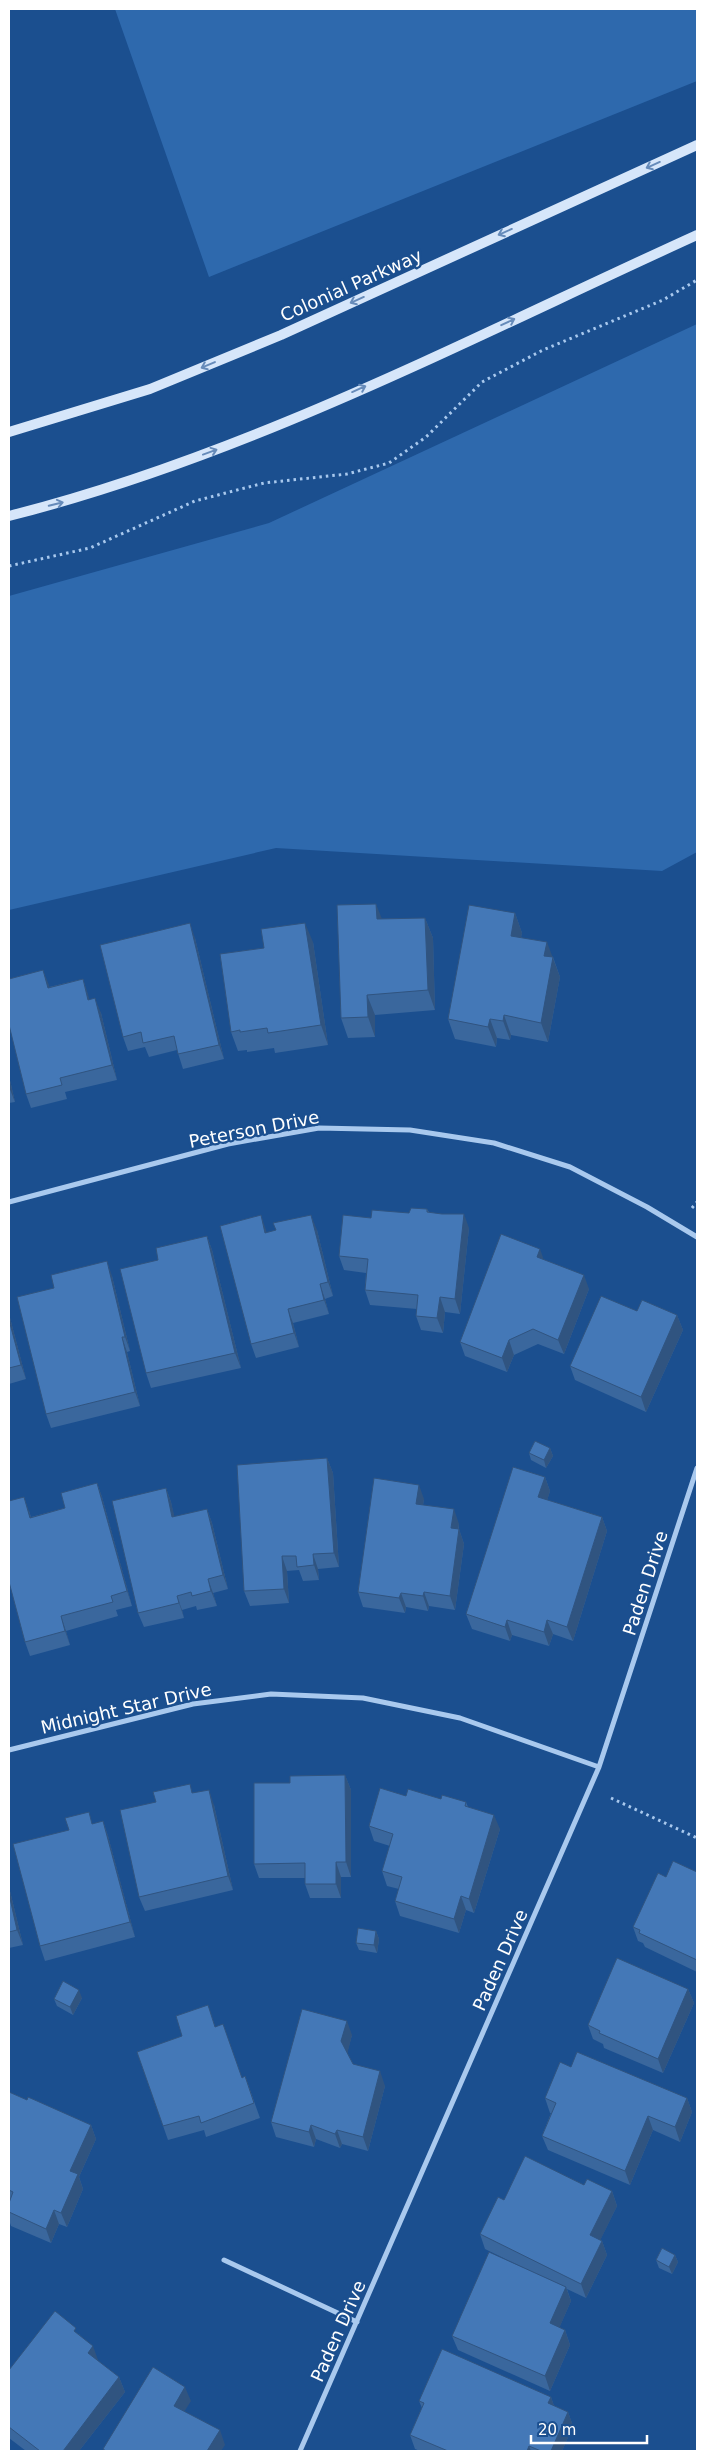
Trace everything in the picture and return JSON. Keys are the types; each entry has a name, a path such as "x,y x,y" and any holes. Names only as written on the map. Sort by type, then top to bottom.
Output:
{"street":[{"name":"Colonial Parkway","path":"9,432 150,389 281,334 697,145"},
{"path":"9,516 78,499 250,438 441,353 697,235"},
{"name":"Peterson Drive","path":"9,1202 237,1142 319,1128 410,1130 494,1143 570,1167 647,1207 697,1237"},
{"name":"Paden Drive","path":"300,2451 599,1767 697,1468"},
{"name":"Midnight Star Drive","path":"9,1750 193,1704 271,1694 363,1698 460,1718 599,1767"},
{"path":"224,2260 357,2322"}],"path":[{"path":"9,566 90,548 195,502 264,483 347,474 389,464 426,437 482,382 543,350 663,300 697,280"},
{"path":"590,1788 697,1838"}],"shaded area":[{"path":"115,9 697,9 697,81 209,277"},
{"path":"697,324 697,852 662,871 276,848 9,910 9,596 269,523"}],"building":[{"path":"376,904 377,919 425,918 428,990 367,995 368,1017 341,1018 337,905"},
{"path":"469,905 515,913 511,936 547,942 544,956 553,957 541,1023 504,1015 503,1021 490,1019 488,1027 448,1019"},
{"path":"190,923 219,1045 178,1054 174,1036 143,1043 141,1032 123,1037 100,945"},
{"path":"305,923 321,1025 268,1033 267,1028 231,1032 220,954 264,948 261,929"},
{"path":"43,970 48,988 83,979 88,1000 95,998 112,1065 60,1078 62,1085 26,1094 9,1025 9,979"},
{"path":"411,1208 427,1209 427,1212 442,1214 464,1214 455,1299 440,1297 437,1318 416,1316 418,1295 365,1290 368,1259 339,1256 343,1215 371,1218 372,1210 409,1213"},
{"path":"261,1215 265,1233 276,1230 273,1223 311,1215 328,1282 320,1284 324,1300 288,1309 294,1333 251,1344 220,1226"},
{"path":"501,1234 540,1249 537,1257 584,1275 558,1340 533,1329 509,1340 502,1358 460,1342"},
{"path":"207,1236 235,1353 146,1373 120,1269 158,1260 156,1248"},
{"path":"107,1261 125,1337 122,1337 135,1392 46,1414 17,1297 54,1288 51,1275"},
{"path":"601,1296 637,1311 642,1300 677,1315 641,1397 570,1366"},
{"path":"9,1320 21,1365 9,1368"},
{"path":"535,1441 550,1448 544,1460 529,1453"},
{"path":"327,1458 334,1553 313,1554 314,1565 297,1567 296,1556 282,1556 284,1589 244,1591 237,1465"},
{"path":"513,1467 545,1477 538,1497 602,1517 567,1627 547,1620 544,1632 507,1620 505,1627 466,1614"},
{"path":"374,1478 419,1485 416,1504 454,1509 451,1528 459,1529 450,1596 424,1592 423,1596 401,1593 399,1598 358,1592"},
{"path":"97,1483 127,1591 111,1596 113,1602 61,1616 65,1631 25,1642 9,1582 9,1501 24,1497 30,1518 65,1508 61,1493"},
{"path":"166,1488 172,1517 207,1509 223,1575 208,1579 211,1591 192,1596 191,1592 177,1596 179,1603 138,1613 112,1501"},
{"path":"345,1775 346,1862 336,1862 336,1884 305,1884 305,1863 254,1864 254,1783 290,1783 290,1776"},
{"path":"190,1784 192,1793 209,1790 228,1876 139,1897 120,1810 156,1802 153,1792"},
{"path":"380,1788 406,1796 408,1789 441,1799 442,1795 466,1802 465,1806 494,1815 469,1899 461,1896 454,1919 395,1901 402,1877 382,1871 393,1834 369,1826"},
{"path":"89,1812 92,1824 103,1821 130,1922 40,1946 13,1844 69,1830 65,1818"},
{"path":"673,1861 697,1872 697,1960 639,1933 640,1930 633,1927 658,1873 666,1877"},
{"path":"9,1894 17,1930 9,1932"},
{"path":"358,1928 376,1931 374,1945 356,1943"},
{"path":"617,1958 688,1989 658,2059 599,2033 600,2031 588,2025"},
{"path":"63,1981 79,1990 70,2007 54,1999"},
{"path":"208,2005 215,2027 223,2024 242,2078 245,2076 254,2103 201,2123 199,2116 163,2126 137,2052 182,2036 176,2016"},
{"path":"302,2009 347,2021 341,2041 353,2064 380,2071 363,2137 337,2130 335,2134 311,2125 309,2132 271,2122"},
{"path":"577,2052 687,2098 675,2127 648,2116 625,2171 542,2136 556,2103 545,2098 560,2062 571,2067"},
{"path":"9,2092 27,2100 28,2097 91,2125 70,2171 78,2174 61,2213 54,2210 46,2229 9,2212 9,2203 13,2192 9,2190"},
{"path":"525,2156 584,2185 587,2179 612,2191 590,2235 602,2241 581,2284 480,2234 498,2197 504,2200"},
{"path":"662,2248 675,2255 669,2267 656,2260"},
{"path":"489,2252 566,2287 550,2323 565,2330 545,2376 452,2336"},
{"path":"55,2311 76,2328 74,2331 93,2346 88,2353 119,2377 63,2451 40,2451 9,2427 9,2370"},
{"path":"442,2349 551,2397 548,2403 568,2412 551,2451 541,2451 529,2446 527,2451 448,2451 410,2435 424,2403 419,2401"},
{"path":"153,2367 185,2387 174,2406 220,2430 207,2451 106,2451 103,2449"}]}
